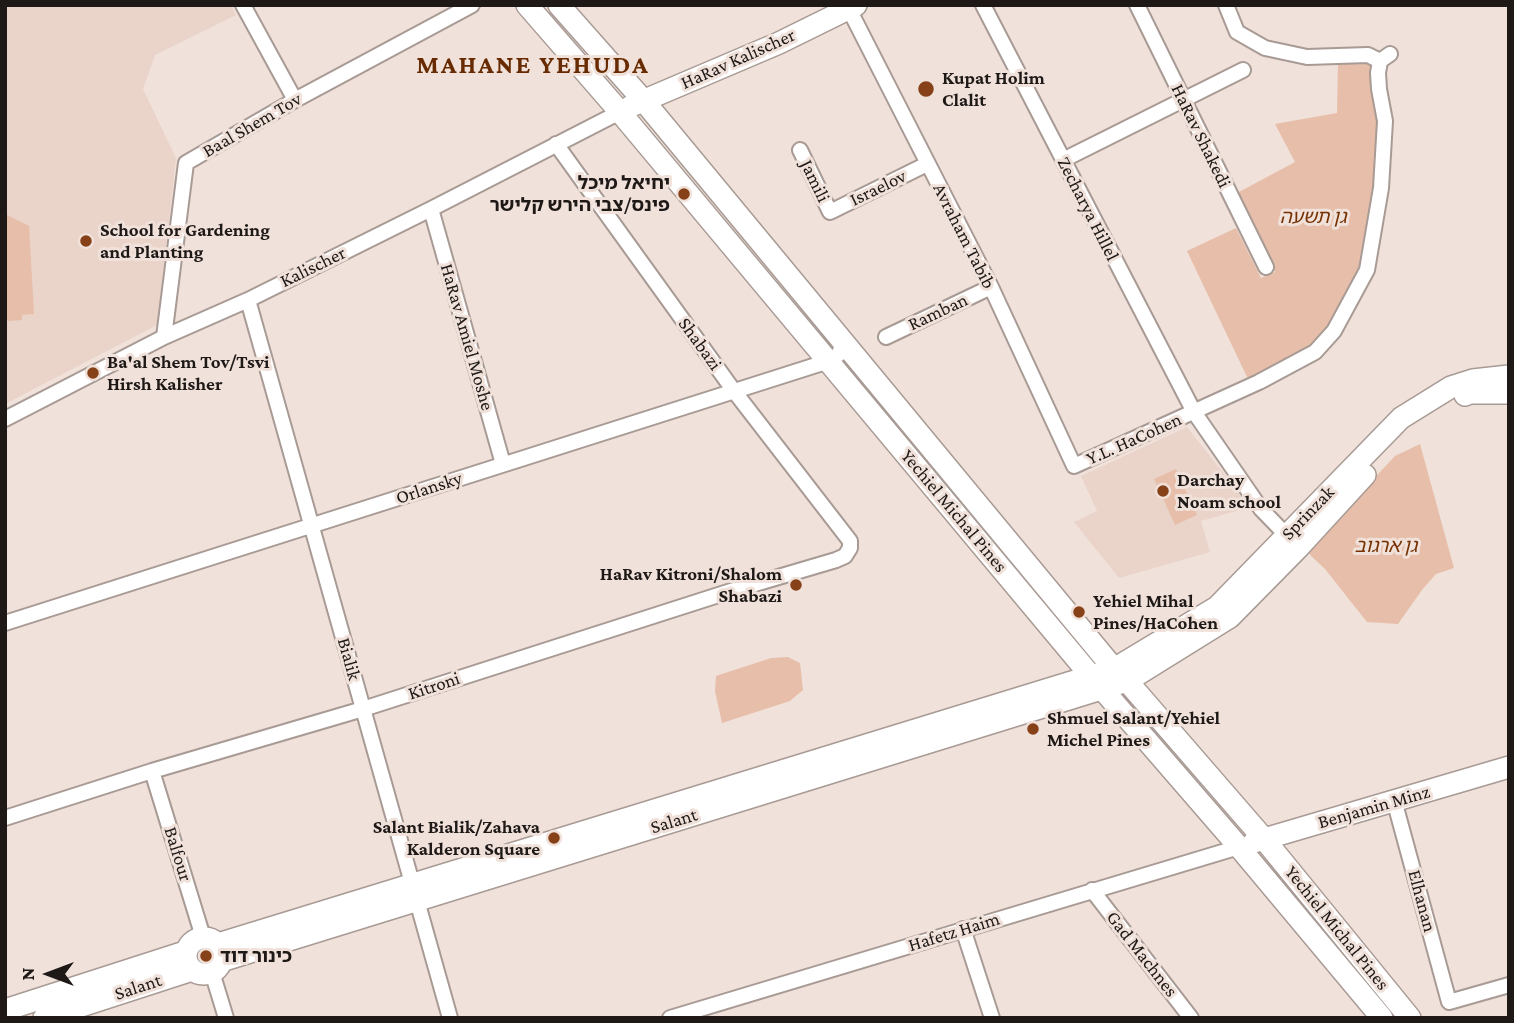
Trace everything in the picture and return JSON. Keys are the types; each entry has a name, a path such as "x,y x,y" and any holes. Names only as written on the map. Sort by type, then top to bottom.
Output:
{"street":[{"path":"243,5 295,100"},
{"name":"Baal Shem Tov","path":"164,337 186,163 295,100 472,5"},
{"name":"Yechiel Michal Pines","path":"527,5 1382,1018"},
{"name":"Yechiel Michal Pines","path":"559,5 643,100 1121,675 1264,839 1410,1018"},
{"name":"Zecharya Hillel","path":"983,5 1194,412 1261,509 1292,542"},
{"name":"HaRav Shakedi","path":"1137,5 1266,267"},
{"name":"Y.L. HaCohen","path":"1074,466 1259,382 1315,352 1334,331 1367,270 1381,188 1385,121 1379,89 1385,57 1307,57 1265,48 1237,32 1226,5"},
{"name":"HaRav Kalischer","path":"620,112 779,43 852,7"},
{"name":"Avraham Tabib","path":"852,7 927,164 991,287 1074,466"},
{"path":"1063,160 1243,70"},
{"name":"Kalischer","path":"5,419 164,337 248,300 431,209 620,112"},
{"name":"Shabazi","path":"556,144 734,391 850,541"},
{"name":"Jamili","path":"800,150 830,212"},
{"name":"Israelov","path":"830,212 927,164"},
{"name":"HaRav Amiel Moshe","path":"431,209 503,464"},
{"name":"Ramban","path":"886,337 991,287"},
{"name":"Bialik","path":"248,300 450,1018"},
{"path":"829,361 838,355 844,343"},
{"name":"Orlansky","path":"5,623 829,361"},
{"name":"Sprinzak","path":"1121,675 1151,666 1230,617 1401,418 1451,387 1473,380 1509,376"},
{"name":"Sprinzak","path":"1121,675 1217,607 1292,542 1407,429 1469,393 1509,393"},
{"name":"Kitroni","path":"5,818 836,561 845,556 850,548 850,541"},
{"path":"1147,705 1143,692 1143,676 1151,666"},
{"name":"Salant","path":"5,1010 205,956 1121,675"},
{"name":"Benjamin Minz","path":"1239,847 1509,766"},
{"name":"Balfour","path":"152,771 205,956 226,1018"},
{"name":"Elhanan","path":"1395,800 1449,1002 1509,985"},
{"path":"1287,867 1286,845 1294,830"},
{"name":"Hafetz Haim","path":"670,1018 694,1014 963,929 1239,847"},
{"name":"Gad Machnes","path":"1092,891 1191,1018"},
{"path":"963,929 992,1018"},
{"name":"Salant","path":"44,1018 205,956"}],"shaded area":[{"name":"School for Gardening and Planting","path":"5,5 231,5 236,15 155,55 143,89 176,158 157,325 5,404"},
{"name":"Darchay Noam school","path":"1187,427 1250,507 1201,521 1210,552 1119,578 1074,522 1097,511 1081,476"}],"green space":[{"name":"גן תשעה","path":"1367,59 1374,62 1380,120 1377,185 1362,268 1329,329 1313,345 1248,379 1187,251 1236,228 1261,278 1275,272 1237,193 1295,162 1275,124 1337,113 1338,61"},
{"path":"5,214 29,226 34,314 22,315 22,320 8,321 5,318"},
{"name":"גן ארגוב","path":"1420,444 1454,568 1436,574 1398,624 1367,622 1325,569 1306,551 1395,456"},
{"path":"1176,469 1197,515 1175,525 1154,479"},
{"path":"788,657 800,663 803,690 790,701 722,723 715,691 716,676 771,658"}],"place":[{"name":"Kupat Holim Clalit","path":"926,89"},
{"name":"יחיאל מיכל פינס/צבי הירש קלישר","path":"684,194"},
{"name":"School for Gardening and Planting","path":"86,241"},
{"name":"Ba'al Shem Tov/Tsvi Hirsh Kalisher","path":"93,373"},
{"name":"Darchay Noam school","path":"1163,491"},
{"name":"HaRav Kitroni/Shalom Shabazi","path":"796,585"},
{"name":"Yehiel Mihal Pines/HaCohen","path":"1079,612"},
{"name":"Shmuel Salant/Yehiel Michel Pines","path":"1033,729"},
{"name":"Salant Bialik/Zahava Kalderon Square","path":"554,838"},
{"name":"כינור דוד","path":"206,956"}],"district":[{"name":"MAHANE YEHUDA","path":"533,65"}]}
